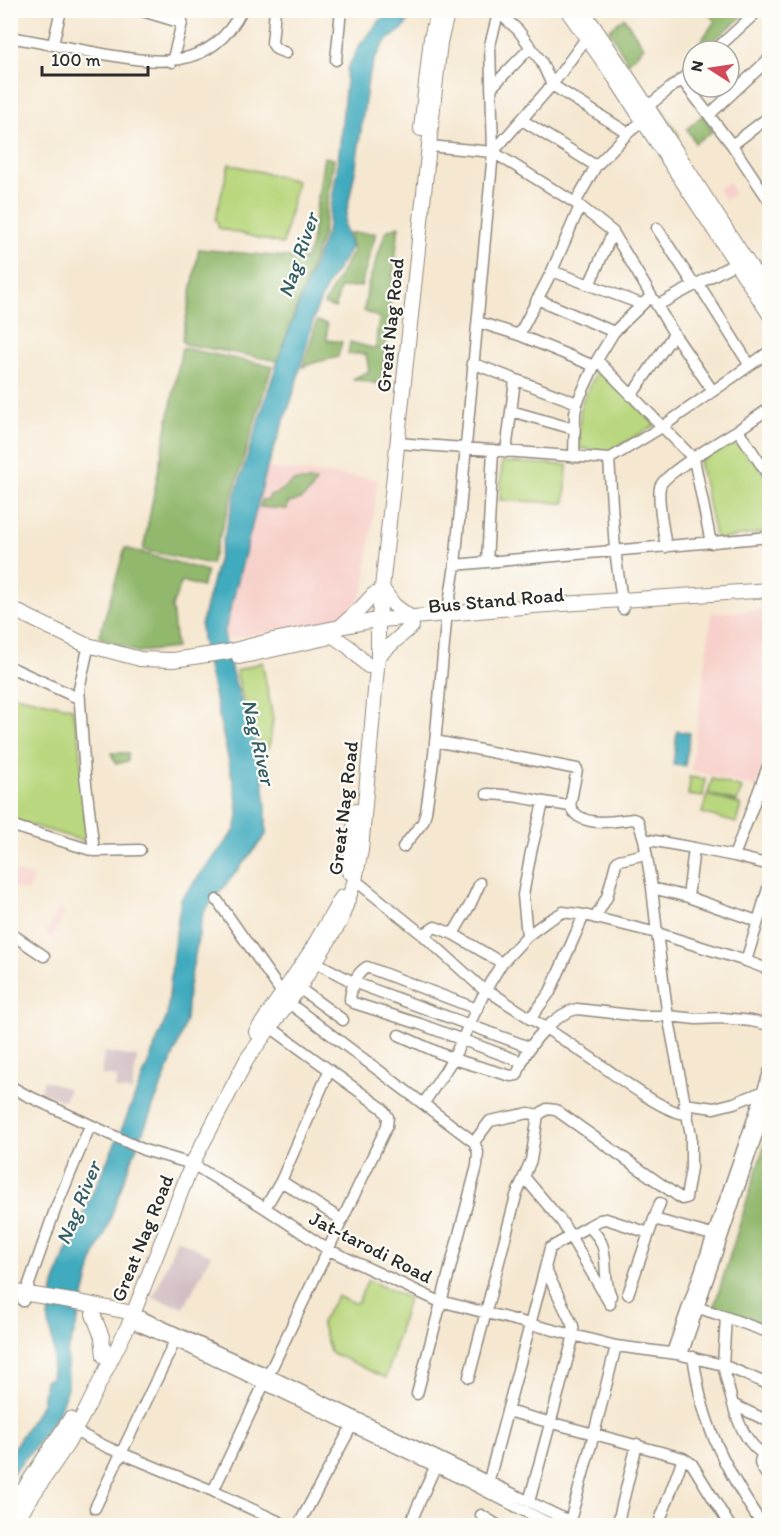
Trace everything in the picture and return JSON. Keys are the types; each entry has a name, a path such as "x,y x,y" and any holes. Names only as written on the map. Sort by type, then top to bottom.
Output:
{"main road":[{"name":"Great Nag Road","path":"378,591 430,38 438,10"},
{"name":"Great Nag Road","path":"12,1526 74,1431 127,1316 189,1163 236,1061 285,998 299,988 340,922 355,880 362,850 374,625 397,443 440,42 448,10"},
{"path":"567,10 770,315"},
{"path":"582,10 770,296"},
{"path":"622,605 770,590"},
{"path":"378,591 411,622 373,661 349,647 337,631 378,591"},
{"name":"Bus Stand Road","path":"10,616 87,653 153,666 269,652 337,631 374,625 622,605 770,598"},
{"path":"10,608 84,644 110,652 140,659 173,660 215,657"},
{"name":"Great Nag Road","path":"189,1163 247,1059 270,1027 341,898 349,872 373,661"},
{"path":"10,1291 20,1298 127,1316"},
{"path":"90,1310 102,1337 104,1356"},
{"name":"Great Nag Road","path":"10,1510 60,1437 127,1316"}],"street":[{"path":"53,44 61,10"},
{"path":"139,10 182,22"},
{"path":"172,62 183,10"},
{"path":"10,37 140,60 172,62 206,51 223,37 242,10"},
{"path":"275,10 272,43 276,49 286,53"},
{"path":"336,60 341,10"},
{"path":"727,39 759,10"},
{"path":"403,847 423,822 435,741 447,618 455,565 493,152 490,45 499,12 518,30 531,47 541,61 552,86 628,133"},
{"path":"493,152 552,86 587,37"},
{"path":"491,88 531,47"},
{"path":"710,114 770,58"},
{"path":"519,335 552,271 577,204 596,166 643,121 647,107 681,81"},
{"path":"698,99 770,202"},
{"path":"522,120 596,166"},
{"path":"732,145 768,120"},
{"path":"429,146 493,152 577,204 613,232 674,334 712,390"},
{"path":"657,228 749,364"},
{"path":"590,285 613,232"},
{"path":"552,271 641,304 655,301 696,284 736,263"},
{"path":"537,299 614,332"},
{"path":"574,457 577,403 595,363 614,332 641,304"},
{"path":"478,322 595,363 631,396 694,459 711,543"},
{"path":"631,396 674,334"},
{"path":"397,443 609,459 662,427 770,351"},
{"path":"472,363 577,403"},
{"path":"506,452 515,380"},
{"path":"666,547 659,489 661,483 767,410 770,411"},
{"path":"511,411 574,429"},
{"path":"738,430 770,478"},
{"path":"487,562 494,450"},
{"path":"609,459 615,550 622,605"},
{"path":"455,565 770,537"},
{"path":"87,653 79,689 85,775 94,851"},
{"path":"10,667 80,699"},
{"path":"435,741 578,768 570,807 575,815 582,819 601,822 633,819 638,821 644,839 668,1016 691,1135 691,1168 686,1198 684,1200 556,1110 547,1109 538,1115 529,1113 490,1121 474,1142"},
{"path":"734,855 768,768"},
{"path":"487,794 513,795 570,807"},
{"path":"527,936 523,895 528,863 543,803"},
{"path":"10,825 94,851 140,850"},
{"path":"644,839 734,855 770,865"},
{"path":"688,897 694,848"},
{"path":"530,1019 550,992 590,916 607,897 616,863 619,860 646,854"},
{"path":"355,880 423,935 485,991 492,993 546,1028 639,1092 677,1113 686,1109 714,1108 766,1094"},
{"path":"746,961 770,882"},
{"path":"453,934 480,883"},
{"path":"652,888 688,897 757,921"},
{"path":"217,900 285,998 474,1142 478,1152 477,1167 417,1394"},
{"path":"424,1103 453,1059 485,991 502,963 527,936 563,912 590,916 657,933 770,970"},
{"path":"423,935 435,927 453,934 502,963"},
{"path":"10,933 44,956"},
{"path":"315,962 353,982 529,1047"},
{"path":"477,1009 367,967 363,968 353,982 350,1000 522,1062"},
{"path":"299,988 343,1020"},
{"path":"399,1035 453,1059 512,1076 517,1075 529,1047 546,1028 571,1010 640,1016 741,1020 770,1025"},
{"path":"213,1491 387,1126 388,1116 381,1108 270,1027"},
{"path":"763,1526 730,1471 681,1355 766,1094 770,1070"},
{"path":"264,1208 281,1181 329,1071"},
{"name":"Jat-tarodi Road","path":"10,1086 144,1150 189,1163 327,1249 443,1302 616,1346 681,1355 723,1365 770,1385"},
{"path":"469,1377 516,1196 531,1160 538,1115"},
{"path":"20,1298 90,1126"},
{"path":"525,1178 562,1222 610,1300 605,1281 602,1243 589,1226"},
{"path":"281,1181 342,1220"},
{"path":"628,1294 660,1203"},
{"path":"487,1487 550,1248 600,1220 606,1219 649,1233"},
{"path":"654,1219 718,1237"},
{"path":"681,1355 699,1308 718,1237"},
{"path":"529,1502 574,1335 573,1326 545,1268"},
{"path":"699,1308 770,1333"},
{"path":"127,1316 175,1341 265,1379"},
{"path":"127,1316 265,1379 487,1487 554,1526"},
{"path":"726,1317 723,1365 734,1405 745,1435 766,1456"},
{"path":"95,1508 175,1341"},
{"path":"487,1487 529,1502 574,1523 616,1346"},
{"path":"734,1405 770,1422"},
{"path":"507,1412 637,1444 683,1458 692,1464 730,1526"},
{"path":"298,1526 354,1422"},
{"path":"74,1431 288,1526"},
{"path":"766,1456 770,1442"},
{"path":"617,1526 637,1444"},
{"path":"766,1456 759,1459 759,1466 770,1479"},
{"path":"658,1526 683,1458"},
{"path":"409,1526 439,1464"},
{"path":"481,1515 499,1526"}],"shaded area":[{"path":"729,182 734,194 725,200 718,189"},
{"path":"267,468 378,479 364,589 355,604 340,616 327,622 225,639 224,634"},
{"path":"769,609 769,747 756,788 691,770 712,613"},
{"path":"11,870 33,877 28,892 11,887"},
{"path":"59,908 65,913 53,938 45,934"},
{"path":"104,1052 137,1057 132,1092 115,1089 117,1077 101,1075"},
{"path":"44,1080 69,1089 64,1101 40,1092"},
{"path":"177,1239 211,1255 184,1308 153,1298"}],"green space":[{"path":"706,11 749,11 715,39 702,39 715,21"},
{"path":"624,18 644,47 628,63 609,30"},
{"path":"658,104 679,135 673,139 653,109"},
{"path":"703,115 713,131 695,143 687,129"},
{"path":"324,157 334,159 323,233 278,361 185,344 182,340 199,249 305,259 310,250"},
{"path":"229,164 297,181 283,244 218,228 218,222 215,220"},
{"path":"399,226 381,384 353,379 369,371 366,354 348,354 350,342 376,349 380,318 364,311 368,285 386,231"},
{"path":"349,233 376,233 361,286 340,288 335,308 324,304 353,251"},
{"path":"317,321 327,324 327,340 342,342 338,357 303,367"},
{"path":"182,348 272,366 211,564 143,550"},
{"path":"599,367 655,425 609,452 578,448 581,404"},
{"path":"741,436 769,482 769,531 716,540 699,461"},
{"path":"502,462 567,465 565,503 500,500"},
{"path":"294,481 316,481 305,496 288,503 287,509 260,507 262,500 268,500 270,495 275,495"},
{"path":"125,548 207,571 202,587 182,581 172,606 176,648 137,652 99,637"},
{"path":"262,662 273,719 269,748 261,749 236,671"},
{"path":"11,694 72,708 80,742 87,842 11,819"},
{"path":"111,753 128,753 128,761 116,764"},
{"path":"689,777 705,779 703,797 688,795"},
{"path":"712,779 742,788 737,802 708,793"},
{"path":"707,795 741,805 736,823 702,813"},
{"path":"769,1130 770,1326 714,1307"},
{"path":"368,1280 408,1298 386,1378 330,1352 321,1322 337,1296 353,1303 358,1302"}],"water":[{"path":"388,11 412,11 404,28 385,42 374,60 368,79 356,166 344,225 351,248 329,282 316,310 292,398 267,468 224,634 232,673 261,760 266,807 266,835 203,913 188,991 186,1020 94,1257 67,1354 68,1385 59,1412 34,1448 11,1475 11,1452 42,1404 45,1380 51,1378 54,1351 48,1317 54,1285 65,1253 123,1126 167,1016 181,899 235,830 238,816 237,799 202,639 201,625 235,495 282,348 327,231 338,164 347,69 360,45"},
{"path":"677,731 690,733 685,766 673,765"}],"water label":[{"name":"Nag River","path":"298,255"},
{"name":"Nag River","path":"259,742"},
{"name":"Nag River","path":"78,1203"}]}
